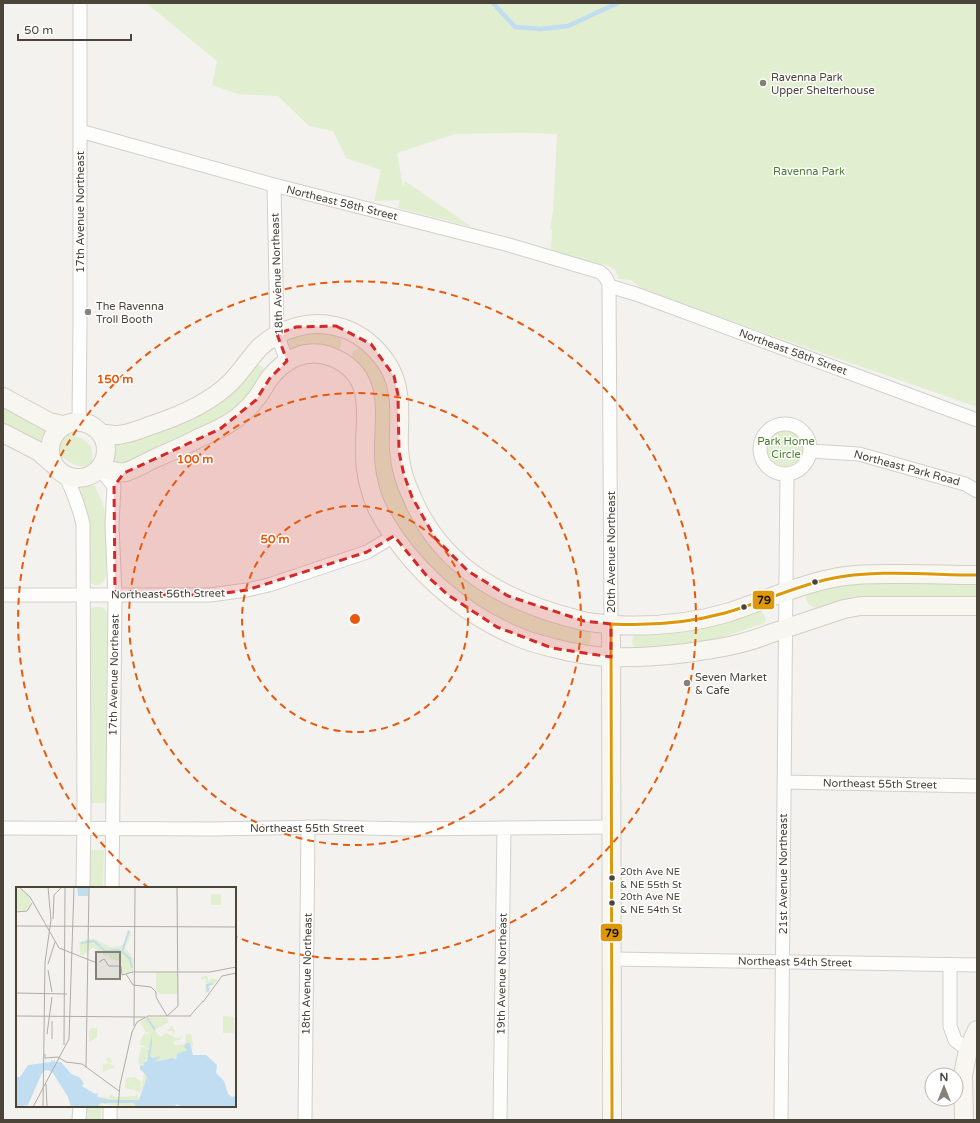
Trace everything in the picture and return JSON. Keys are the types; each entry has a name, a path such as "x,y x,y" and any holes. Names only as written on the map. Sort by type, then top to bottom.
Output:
{"main road":[{"path":"101,433 117,435 135,431 169,420 212,398 231,382 260,347 277,334 296,327 316,324 336,326 355,333 371,344 384,359 394,376 398,395 399,452 404,475 422,518 440,544 468,571 488,585 508,596 533,606 584,621 640,626 672,624 726,613 828,579 866,574 977,575"},
{"path":"99,468 119,480 220,429 237,418 256,400 270,378 287,361 300,355 315,353 330,356 343,362 354,372 362,384 366,398 364,456 368,482 378,510 394,536 426,575 448,595 497,627 524,639 552,648 589,655 612,657 649,656 702,651 758,638 844,609 862,606 977,606"},
{"path":"3,397 49,422 88,423 101,433 106,447 106,455 104,462 92,474 81,478 70,477 59,470 38,451 3,433"},
{"path":"59,470 49,454 50,441 57,430 71,423"},
{"name":"20th Avenue Northeast","path":"611,624 612,1120"},
{"path":"964,1120 963,1074 968,1050 977,1030"}],"street":[{"name":"17th Avenue Northeast","path":"71,423 80,329 80,3"},
{"name":"Northeast 58th Street","path":"80,131 274,185 509,245 600,272 606,280 636,294 977,420"},
{"name":"18th Avenue Northeast","path":"274,185 277,334 287,361"},
{"name":"20th Avenue Northeast","path":"606,280 611,624"},
{"path":"784,424 800,428 810,442 810,451 808,460 803,467 796,472 787,474 774,471 768,467 764,462 760,446 763,437 768,431 775,426 784,424"},
{"name":"Northeast Park Road","path":"810,451 859,454 965,484 977,491"},
{"path":"59,470 78,504 83,524 83,887"},
{"name":"21st Avenue Northeast","path":"781,1120 787,474"},
{"name":"17th Avenue Northeast","path":"112,887 115,595 112,525 119,480"},
{"name":"Northeast 56th Street","path":"3,595 210,595 247,590 269,585 367,552 394,536"},
{"name":"Northeast 55th Street","path":"784,782 977,786"},
{"name":"18th Avenue Northeast","path":"306,1120 308,827"},
{"name":"Northeast 55th Street","path":"3,828 113,829 308,827 408,829 611,827"},
{"name":"19th Avenue Northeast","path":"500,1120 504,828"},
{"name":"Northeast 54th Street","path":"612,959 977,966"},
{"path":"950,965 950,1026 955,1040 968,1050"},
{"path":"79,1120 80,1107"},
{"path":"110,1107 110,1120"}],"highlighted area":[{"path":"336,326 371,344 394,376 398,395 399,452 404,475 412,497 435,538 468,571 508,596 584,621 611,624 611,657 552,648 497,627 448,595 426,575 394,536 367,552 247,590 210,595 115,595 114,486 124,473 220,429 256,400 270,378 287,361 277,334 296,327"}],"green space":[{"name":"Ravenna Park","path":"146,3 977,3 977,407 645,291 631,280 619,279 615,270 608,265 594,264 551,250 552,230 550,229 553,211 557,134 455,134 397,153 403,187 405,181 472,227 398,208 400,200 374,201 381,170 346,158 333,131 309,126 278,96 238,94 212,85 217,61"},
{"path":"309,333 323,333 338,336 341,340 341,345 337,351 293,350 290,347 289,342 292,337"},
{"path":"361,348 378,365 388,386 427,540 590,631 591,640 586,646 584,647 517,629 460,596 414,550 388,512 379,491 351,357 354,350"},
{"path":"257,365 261,366 265,371 254,390 227,416 122,465 113,463 110,460 106,443 125,441"},
{"path":"3,404 47,428 38,445 3,426"},
{"name":"Park Home Circle","path":"786,429 796,432 802,438 805,448 802,458 796,464 786,467 776,464 770,458 767,448 770,438 776,432"},
{"path":"68,433 81,438 90,445 93,458 91,463 87,466 78,465 67,461 56,451 59,440"},
{"path":"78,486 95,486 104,507 106,521 106,576 105,580 98,585 92,584 87,579 83,504"},
{"path":"977,582 977,601 834,603 816,608 809,605 806,599 809,592 841,583"},
{"path":"91,608 104,608 107,613 106,803 88,803 90,612"},
{"path":"761,610 766,619 765,623 717,639 667,649 635,648 632,642 633,636 636,634"},
{"path":"85,850 104,850 103,887 85,887"},
{"path":"83,1107 101,1107 101,1120 83,1120"}],"waterway":[{"path":"493,3 515,27 541,29 568,26 618,3"}],"transit line":[{"name":"79","path":"612,1120 611,624 640,625 697,619 738,609 816,582 847,576 884,573 977,575"}],"place":[{"name":"Ravenna Park Upper Shelterhouse","path":"763,83"},
{"name":"The Ravenna Troll Booth","path":"88,312"},
{"name":"Seven Market & Cafe","path":"687,683"},
{"name":"20th Ave NE & NE 55th St","path":"612,878"},
{"name":"20th Ave NE & NE 54th St","path":"612,903"}]}
